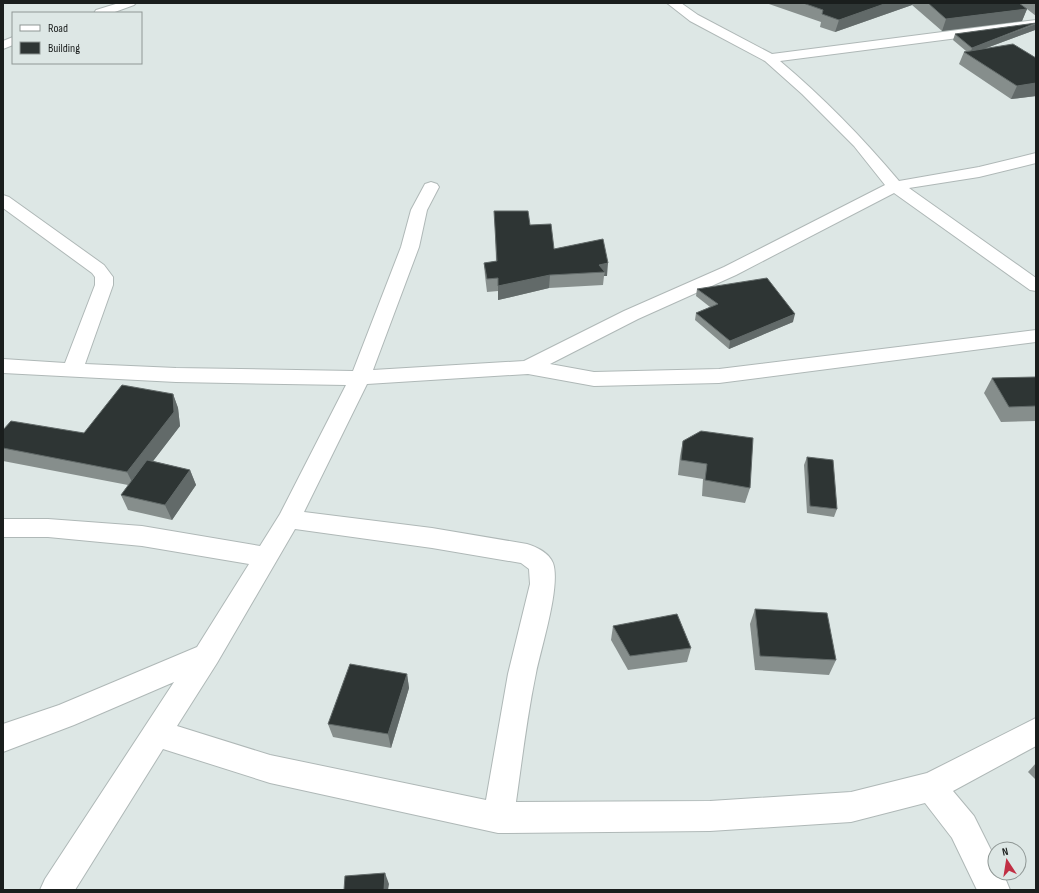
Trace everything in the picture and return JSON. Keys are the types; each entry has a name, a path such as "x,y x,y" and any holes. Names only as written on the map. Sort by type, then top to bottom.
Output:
{"street":[{"path":"103,12 130,3"},
{"path":"673,3 694,18 770,58 807,91 859,143 895,186 1036,286"},
{"path":"1024,15 1036,23"},
{"path":"770,58 1036,23"},
{"path":"528,367 631,315 730,271 895,186 980,172 1036,158"},
{"path":"56,890 207,655 289,520 360,378 410,247 419,210 431,187"},
{"path":"3,200 98,268 104,277 104,285 72,369"},
{"path":"3,366 176,375 360,378 528,367 594,378 719,376 1036,336"},
{"path":"289,520 432,538 527,554 541,564 543,584 522,674 498,818"},
{"path":"3,528 48,528 142,536 266,557"},
{"path":"3,738 64,716 207,655"},
{"path":"157,734 270,769 498,818 710,816 851,807 931,787 1036,731"},
{"path":"931,787 963,827 994,890"}],"building":[{"path":"803,3 887,3 839,20 822,14 823,10"},
{"path":"928,3 1019,3 1027,9 946,19"},
{"path":"1036,23 972,48 955,34"},
{"path":"1013,44 1036,58 1036,83 1017,86 964,52"},
{"path":"494,211 528,211 530,225 551,224 554,249 603,239 608,263 599,265 605,272 550,275 498,286 498,278 487,279 484,263 497,261"},
{"path":"767,278 795,314 730,341 696,313 718,304 697,289"},
{"path":"1036,377 1036,406 1009,407 992,378"},
{"path":"122,385 173,394 174,412 127,472 3,448 3,430 11,421 84,433"},
{"path":"701,431 753,438 750,488 705,480 707,464 681,460 683,441"},
{"path":"807,457 833,460 837,509 810,506"},
{"path":"147,460 190,470 165,505 121,495"},
{"path":"755,609 827,613 836,660 760,656"},
{"path":"677,614 691,648 630,656 613,626"},
{"path":"350,664 407,674 388,734 328,724"},
{"path":"385,873 384,890 344,890 345,876"}]}
